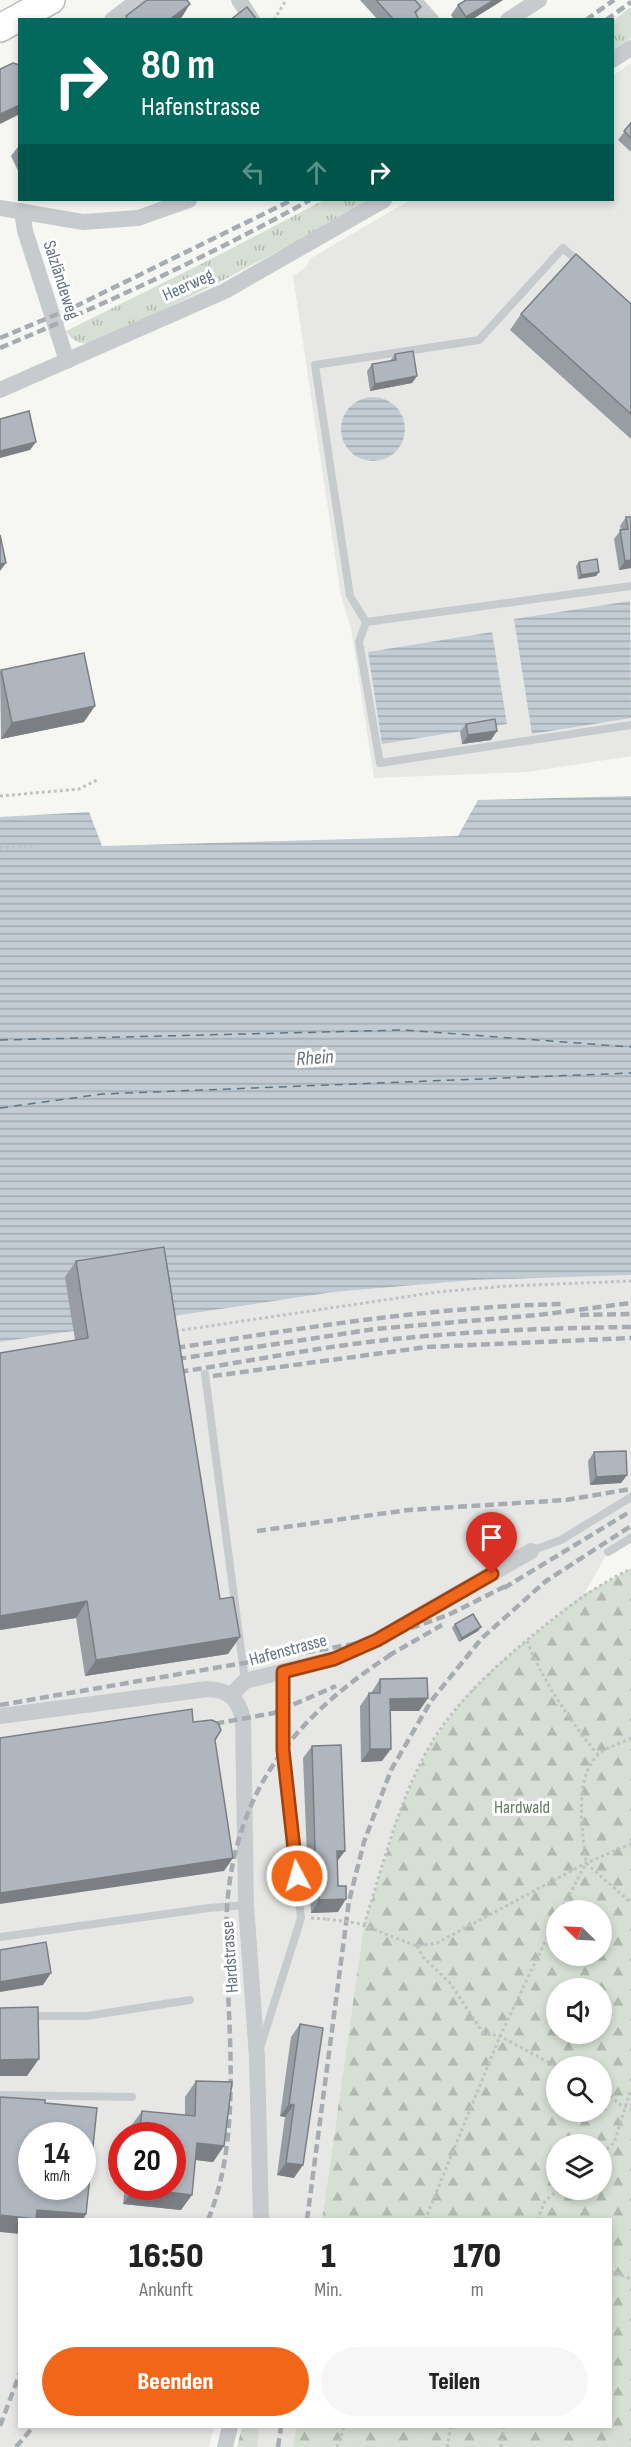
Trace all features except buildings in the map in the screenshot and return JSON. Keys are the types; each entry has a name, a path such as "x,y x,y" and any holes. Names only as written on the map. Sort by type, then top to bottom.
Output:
{"main road":[{"path":"18,18 51,0"},
{"path":"0,28 18,18"}],"street":[{"path":"115,18 138,0"},
{"path":"239,0 251,18"},
{"path":"413,0 429,18"},
{"path":"511,18 538,0"},
{"path":"614,59 631,48"},
{"path":"0,208 84,222 138,218 186,201"},
{"name":"Heerweg","path":"0,390 225,291 382,201"},
{"name":"Salzländeweg","path":"22,211 25,231 67,361"},
{"name":"Hafenstrasse","path":"231,1695 245,1682 334,1659 377,1640 531,1551"},
{"path":"0,1716 208,1689 218,1689 231,1695"},
{"name":"Hardstrasse","path":"231,1695 238,1702 243,1720 246,1905 257,2057 261,2218"},
{"path":"225,2447 231,2428"}],"lane":[{"path":"366,622 350,596 315,366 479,340 563,248 588,271"},
{"path":"366,622 631,586"},
{"path":"366,622 359,642 380,763 631,725"},
{"path":"205,1374 245,1682"},
{"path":"531,1551 561,1540 631,1497"},
{"path":"608,1552 631,1538"},
{"path":"257,2057 302,1918 283,1750 283,1672"},
{"path":"0,1937 246,1905"},
{"path":"22,2016 87,2016 190,2000"},
{"path":"0,2095 132,2097"}],"path":[{"path":"275,18 286,0"},
{"path":"0,796 79,789 99,779"},
{"path":"0,848 35,846"},
{"path":"176,1331 438,1292 507,1286 631,1281"},
{"path":"364,1925 401,1808 435,1737 464,1698 527,1641 584,1594 631,1569"},
{"path":"527,1641 533,1657 575,1726 598,1755"},
{"path":"567,1900 586,1863 580,1810 586,1776 598,1755 631,1738"},
{"path":"317,1918 357,1923 417,1946 438,1943 586,1863 631,1844"},
{"path":"586,1863 631,1903"},
{"path":"426,2218 500,2036 546,1940"},
{"path":"417,1946 423,1957 450,1983 483,2033 500,2036 546,2061"},
{"path":"612,2145 631,2089"},
{"path":"612,2096 624,2107"},
{"path":"624,2107 631,2105"},
{"path":"538,2218 546,2200"},
{"path":"612,2272 631,2279"},
{"path":"337,2447 344,2428"},
{"path":"447,2447 451,2428"},
{"path":"501,2447 504,2428"}],"shaded area":[{"path":"631,63 631,756 528,772 374,778 351,629 341,596 293,276 306,267 311,258 408,201 614,201 614,75"},
{"path":"631,1275 631,1538 608,1552 584,1594 495,1667 464,1698 435,1738 401,1808 364,1925 322,2218 18,2218 18,2428 214,2428 209,2447 0,2447 0,1342 334,1292 474,1280"},
{"path":"260,2428 296,2428 293,2447 257,2447"}],"green space":[{"path":"631,7 631,38 614,50 614,20"},
{"path":"322,201 373,201 216,284 107,337 95,342 79,343 66,331"},
{"name":"Hardwald","path":"631,1569 631,2447 293,2447 296,2428 612,2428 612,2218 322,2218 364,1925 401,1808 435,1738 464,1698 495,1667 584,1594"},
{"path":"242,2428 260,2428 257,2447 237,2447"}],"water":[{"path":"367,397 379,397 396,406 403,417 405,429 403,441 396,452 379,461 367,461 355,456 346,447 341,435 341,423 346,411 355,402"},
{"path":"630,601 631,718 532,734 514,619"},
{"path":"492,632 507,724 382,744 368,652"},
{"name":"Rhein","path":"631,796 631,1275 474,1280 334,1292 0,1342 0,817 89,812 102,846 458,836 478,800"}],"ferry route":[{"path":"0,1040 404,1030 631,1047"},
{"path":"0,1108 102,1094 631,1073"}],"railway":[{"path":"589,18 614,0"},
{"path":"609,18 631,2"},
{"path":"0,338 72,308 290,201"},
{"path":"0,348 157,278 308,201"},
{"path":"164,1361 375,1329 538,1315 631,1303"},
{"path":"163,1350 412,1314 562,1304"},
{"path":"580,1315 631,1314"},
{"path":"166,1374 303,1351 386,1340 447,1334 631,1327"},
{"path":"213,1376 427,1347 631,1338"},
{"path":"257,1531 408,1510 566,1500 631,1489"},
{"path":"504,1588 631,1511"},
{"path":"307,2218 349,1901 364,1842 391,1770 431,1701 482,1638 546,1581 631,1526"},
{"path":"0,1705 377,1640 448,1615 510,1584"},
{"path":"388,1656 442,1625"},
{"path":"209,2218 220,2183 227,2145 231,2065 227,1906 233,1863 243,1825 259,1790 278,1758 302,1728 329,1701 395,1652"},
{"path":"202,1726 274,1713 336,1686"},
{"path":"0,2426 18,2378"},
{"path":"16,2447 32,2428"},
{"path":"278,2447 281,2428"}],"route":[{"path":"297,1876 283,1750 283,1672 334,1659 377,1640 492,1574"}]}
